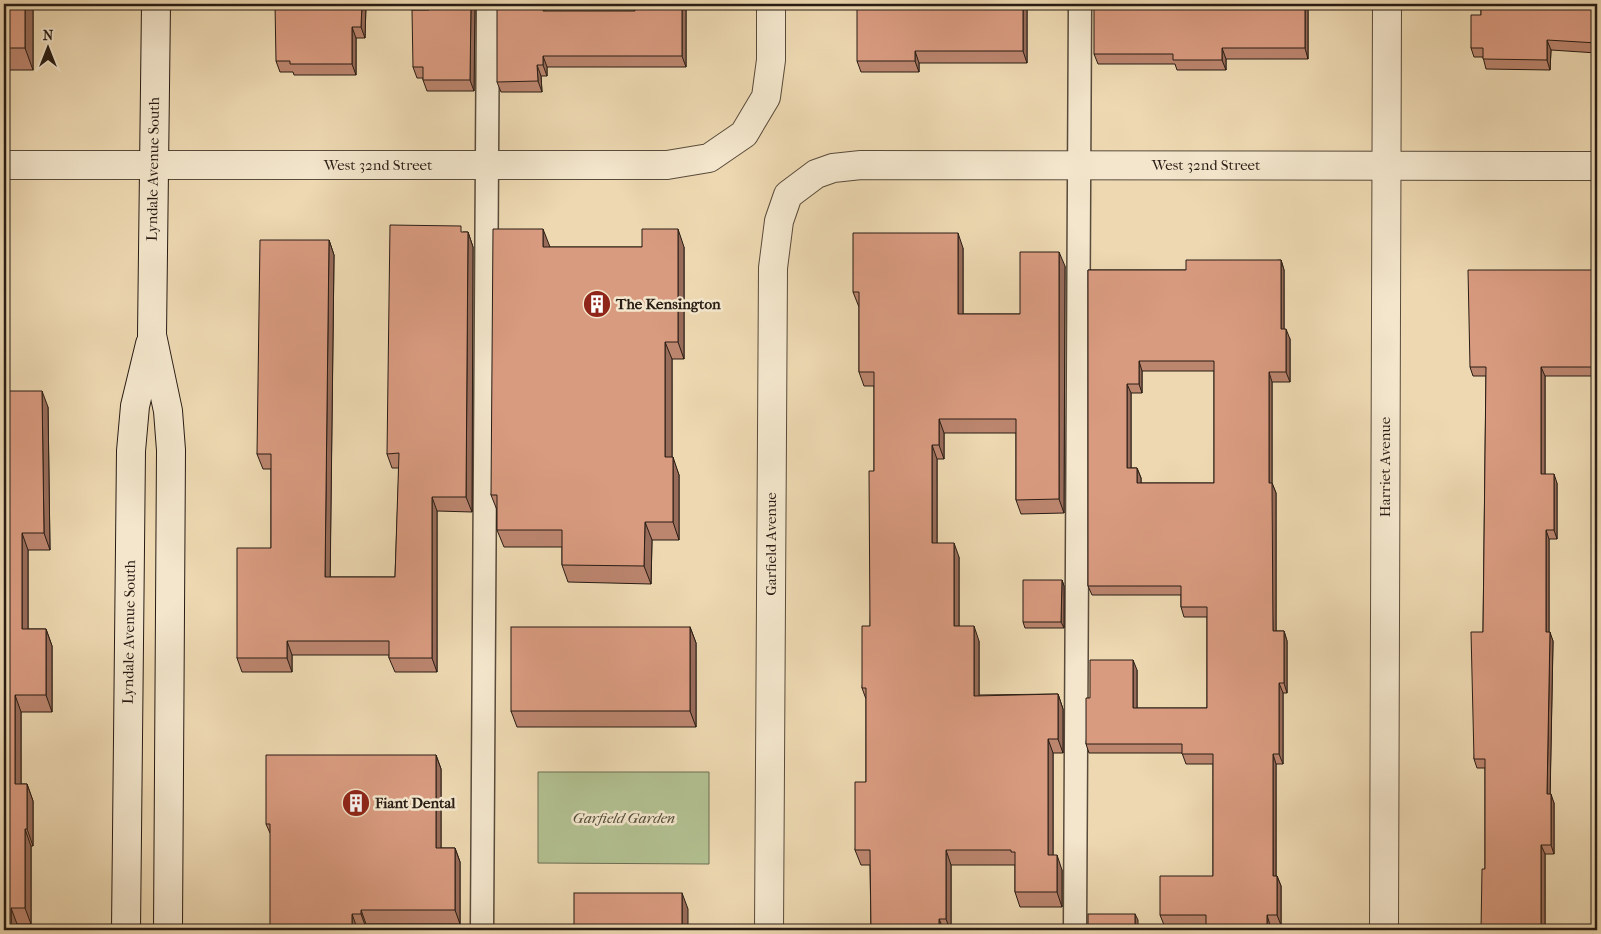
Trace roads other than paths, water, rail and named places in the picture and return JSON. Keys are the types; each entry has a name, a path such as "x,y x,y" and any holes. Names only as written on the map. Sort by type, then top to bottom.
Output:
{"street":[{"name":"Lyndale Avenue South","path":"156,4 152,335 168,411 171,450 168,930"},
{"name":"West 32nd Street","path":"4,166 667,165 709,158 744,134 766,96 771,60 771,4"},
{"name":"Harriet Avenue","path":"1384,930 1386,4"},
{"name":"West 32nd Street","path":"816,174 833,168 861,166 1597,166"},
{"name":"Garfield Avenue","path":"769,930 773,268 780,221 788,195 816,174"},
{"name":"Lyndale Avenue South","path":"126,930 131,451 135,406 152,335"}],"lane":[{"path":"482,930 489,166 488,4"},
{"path":"1075,930 1080,4"}],"place":[{"name":"The Kensington","path":"597,304"},
{"name":"Fiant Dental","path":"356,803"}],"park label":[{"name":"Garfield Garden","path":"624,818"}]}
